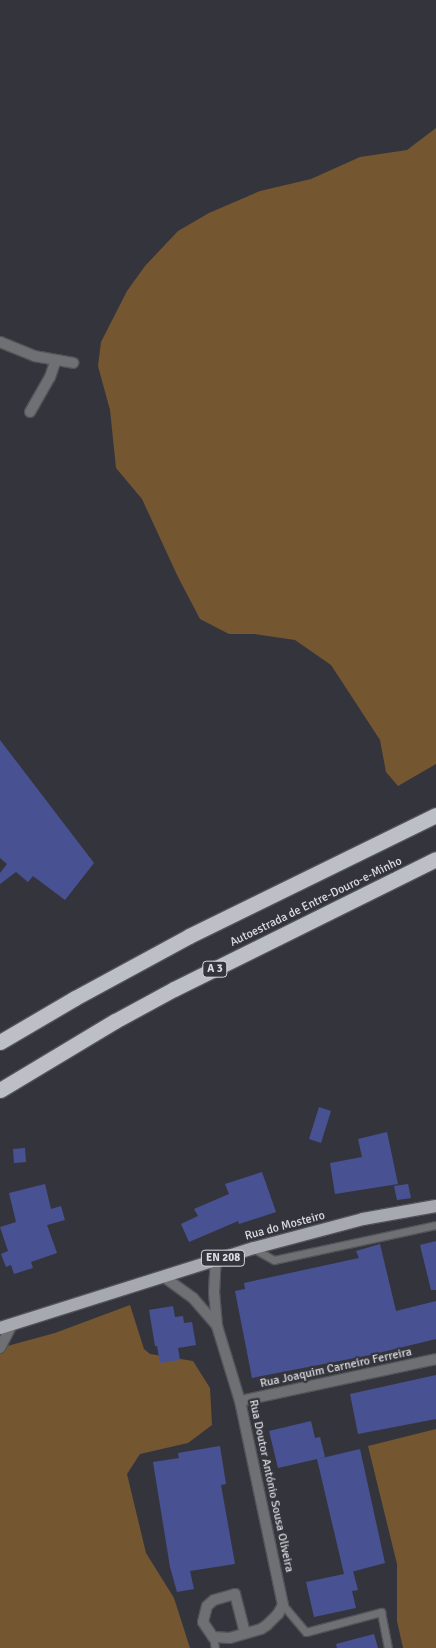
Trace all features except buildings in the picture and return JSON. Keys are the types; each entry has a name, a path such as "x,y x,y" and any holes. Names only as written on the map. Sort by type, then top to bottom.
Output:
{"highway":[{"name":"Autoestrada de Entre-Douro-e-Minho","path":"0,1042 75,998 189,936 436,815"},
{"name":"Autoestrada de Entre-Douro-e-Minho","path":"0,1090 115,1021 174,989 436,859"}],"main road":[{"name":"Rua do Mosteiro","path":"6,1326 254,1248 363,1219 436,1206"}],"street":[{"path":"0,342 34,356 73,363"},
{"path":"30,412 50,377 56,360"},
{"name":"Rua Doutor António Sousa Oliveira","path":"216,1260 214,1293 217,1326 240,1401 283,1605"},
{"name":"Rua Doutor António Sousa Oliveira","path":"164,1277 193,1298 217,1326"},
{"path":"0,1348 6,1326"},
{"name":"Rua Joaquim Carneiro Ferreira","path":"240,1401 436,1359"},
{"path":"245,1633 236,1594 214,1600 208,1606 203,1622 213,1637 229,1638 245,1633 268,1625 283,1605"}],"lane":[{"path":"254,1248 274,1260 436,1225"},
{"path":"283,1605 306,1632 381,1612 388,1648"},
{"path":"213,1637 215,1648"}],"shaded area":[{"path":"436,128 436,764 398,786 386,772 380,740 331,665 295,640 254,634 229,634 200,619 178,577 142,499 116,468 110,410 98,366 101,342 127,291 145,266 178,231 209,213 260,191 311,179 360,157 407,150"},
{"path":"130,1305 144,1349 150,1354 193,1361 210,1388 212,1425 188,1443 140,1454 127,1474 146,1553 174,1598 190,1648 0,1648 0,1348 55,1333"},
{"path":"436,1429 436,1648 403,1648 397,1621 397,1564 368,1446"}]}
